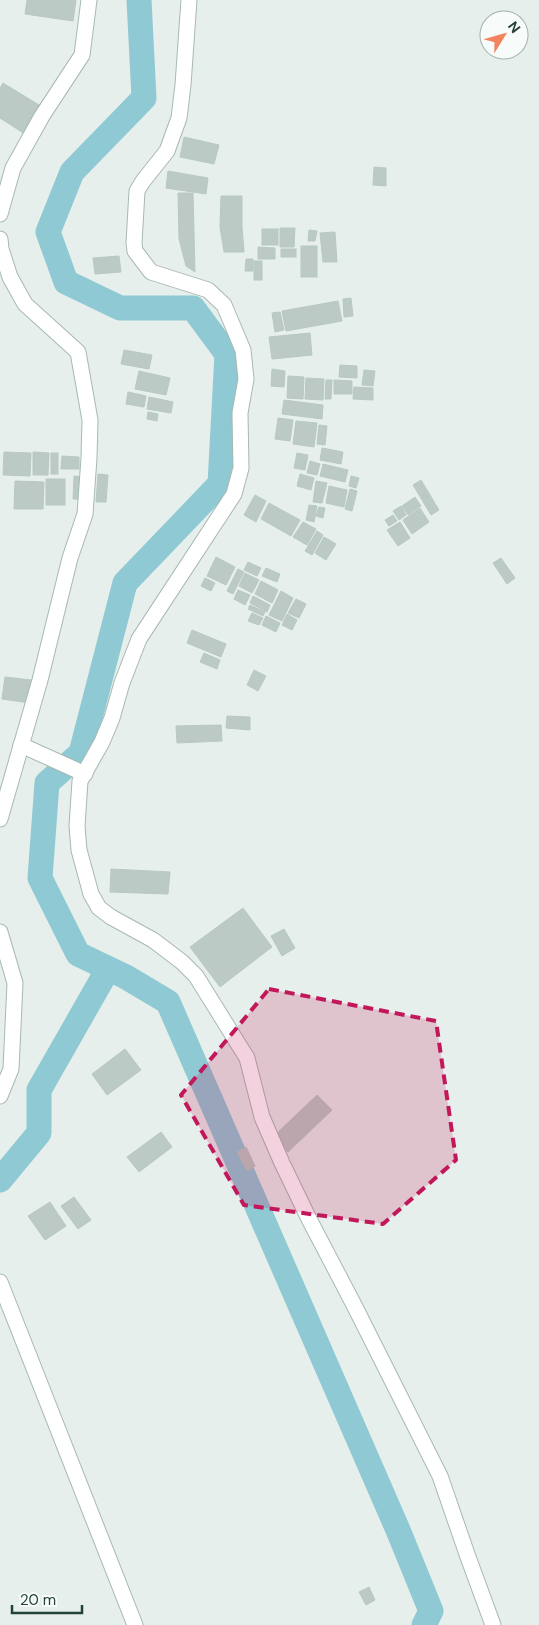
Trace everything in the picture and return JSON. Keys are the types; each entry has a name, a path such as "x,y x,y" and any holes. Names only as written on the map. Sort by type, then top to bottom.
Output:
{"street":[{"path":"0,214 13,168 42,116 82,55 89,0"},
{"path":"189,0 179,118 167,151 143,181 137,192 134,243 135,252 151,272 208,290 224,305 242,350 246,379 240,413 241,468 234,494 139,639 122,683 112,718 102,742 80,781 77,826 80,850 91,894 99,908 111,917 153,940 182,962 196,976 247,1058 262,1117 282,1163 308,1219 354,1305 440,1476 493,1625"},
{"path":"0,240 10,277 25,304 78,352 90,420 85,514 70,558 40,680 0,819"},
{"path":"20,745 84,774"},
{"path":"0,932 15,983 11,1069 0,1096"},
{"path":"0,1282 135,1625"}],"highlighted area":[{"path":"269,989 436,1021 456,1160 383,1224 244,1205 181,1095"}],"building":[{"path":"27,0 76,0 73,21 25,14"},
{"path":"3,83 49,111 42,121 0,94 0,88"},
{"path":"0,94 42,121 31,138 0,118"},
{"path":"184,137 219,145 214,164 180,157"},
{"path":"374,167 386,168 386,186 373,185"},
{"path":"168,171 208,178 206,194 166,188"},
{"path":"178,193 193,193 195,272 186,266 179,239"},
{"path":"221,196 242,196 242,227 220,227"},
{"path":"220,227 242,227 244,252 224,252"},
{"path":"280,228 295,228 294,247 280,247"},
{"path":"262,229 278,229 278,245 262,245"},
{"path":"309,230 317,231 315,241 308,241"},
{"path":"335,232 337,262 323,262 320,233"},
{"path":"301,246 317,246 317,277 301,277"},
{"path":"258,247 275,248 275,259 258,259"},
{"path":"281,249 296,249 296,257 281,257"},
{"path":"119,256 121,272 95,274 93,258"},
{"path":"246,259 253,259 253,271 245,271"},
{"path":"254,261 262,261 262,280 254,280"},
{"path":"351,298 353,316 344,317 343,299"},
{"path":"338,301 342,321 286,331 282,311"},
{"path":"280,312 284,330 275,332 272,313"},
{"path":"310,333 312,355 272,359 269,337"},
{"path":"124,350 152,355 149,369 121,364"},
{"path":"340,365 357,366 357,378 339,377"},
{"path":"272,369 285,371 284,387 271,386"},
{"path":"364,370 375,371 373,386 362,385"},
{"path":"139,371 170,378 166,395 135,389"},
{"path":"288,376 304,377 303,399 287,398"},
{"path":"306,378 324,379 323,400 305,399"},
{"path":"326,380 332,380 331,399 325,399"},
{"path":"334,380 352,381 352,394 334,394"},
{"path":"354,387 373,388 373,400 353,399"},
{"path":"128,392 146,396 144,407 126,404"},
{"path":"149,397 173,402 171,413 147,409"},
{"path":"284,400 323,405 322,419 282,414"},
{"path":"148,412 158,414 157,421 147,419"},
{"path":"278,418 293,420 290,441 275,439"},
{"path":"296,421 317,423 314,447 293,444"},
{"path":"319,425 327,426 325,445 317,444"},
{"path":"322,448 343,452 341,464 320,460"},
{"path":"4,452 31,453 30,476 3,475"},
{"path":"33,452 49,453 48,475 33,475"},
{"path":"51,453 58,453 58,474 51,474"},
{"path":"297,453 308,455 305,470 294,468"},
{"path":"62,456 79,457 79,469 61,469"},
{"path":"310,461 320,464 317,475 307,473"},
{"path":"323,464 348,470 345,482 320,476"},
{"path":"98,474 108,475 106,502 96,502"},
{"path":"300,474 314,478 311,490 297,486"},
{"path":"74,476 94,478 92,500 73,499"},
{"path":"351,476 359,478 356,488 349,486"},
{"path":"46,479 65,479 65,505 46,505"},
{"path":"421,480 439,510 431,515 413,485"},
{"path":"15,481 44,482 43,509 14,509"},
{"path":"316,481 327,483 322,503 313,502"},
{"path":"329,486 347,490 344,507 326,503"},
{"path":"350,489 357,491 352,511 345,509"},
{"path":"255,495 266,501 256,522 244,515"},
{"path":"415,497 421,506 408,515 402,506"},
{"path":"269,503 300,520 291,536 261,519"},
{"path":"309,505 317,506 314,522 306,520"},
{"path":"401,506 406,515 399,520 393,511"},
{"path":"319,507 325,508 323,518 316,516"},
{"path":"420,508 429,522 412,534 403,520"},
{"path":"393,515 397,521 389,526 385,520"},
{"path":"303,522 316,529 307,545 293,537"},
{"path":"400,522 410,538 398,546 387,530"},
{"path":"317,531 323,535 312,555 305,551"},
{"path":"324,537 336,544 326,560 315,553"},
{"path":"216,557 235,567 226,585 207,576"},
{"path":"501,558 515,578 507,584 493,563"},
{"path":"248,562 261,568 257,576 244,570"},
{"path":"266,568 280,574 277,582 262,576"},
{"path":"238,569 244,572 233,594 227,591"},
{"path":"245,573 259,580 252,593 239,586"},
{"path":"205,578 215,583 211,591 201,586"},
{"path":"261,581 278,590 272,603 255,594"},
{"path":"238,590 250,595 245,605 234,599"},
{"path":"281,591 293,598 282,621 269,615"},
{"path":"253,596 270,605 267,612 250,603"},
{"path":"296,599 306,604 299,618 288,613"},
{"path":"250,605 265,612 263,616 248,609"},
{"path":"252,613 263,618 259,625 248,621"},
{"path":"287,614 297,620 292,630 282,625"},
{"path":"266,616 280,623 276,632 262,625"},
{"path":"192,630 226,644 221,657 187,643"},
{"path":"204,653 220,660 217,669 200,662"},
{"path":"254,670 266,676 258,691 247,685"},
{"path":"5,677 40,681 37,704 2,699"},
{"path":"227,716 250,717 250,730 226,728"},
{"path":"221,725 222,741 177,743 176,726"},
{"path":"111,869 170,872 168,894 110,892"},
{"path":"243,908 272,947 220,987 190,947"},
{"path":"284,929 295,948 282,956 271,936"},
{"path":"125,1049 141,1070 107,1095 92,1074"},
{"path":"317,1095 332,1110 288,1152 273,1137"},
{"path":"161,1132 172,1147 139,1172 127,1157"},
{"path":"246,1147 255,1166 247,1171 237,1152"},
{"path":"74,1197 91,1220 78,1229 61,1206"},
{"path":"50,1202 66,1226 45,1240 28,1216"},
{"path":"369,1587 375,1600 366,1605 359,1592"}],"waterway":[{"path":"139,0 144,98 72,172 48,232 66,282 120,308 193,308 227,354 220,484 125,583 81,753 47,783 40,878 78,954 126,977 168,1002 398,1530 431,1611 424,1625"},
{"path":"0,1180 39,1133 39,1090 108,969"}]}
